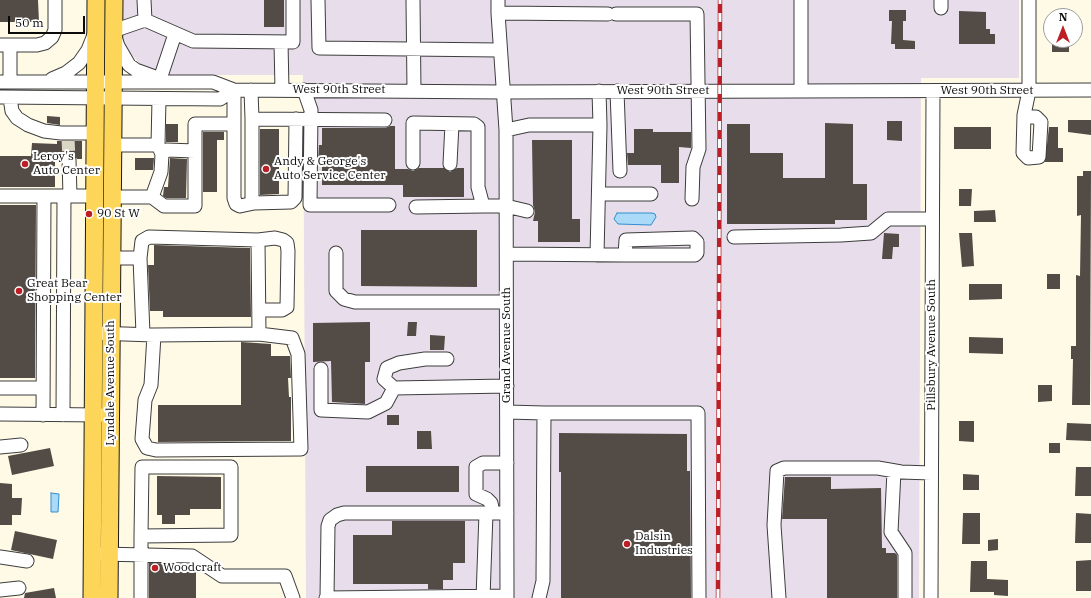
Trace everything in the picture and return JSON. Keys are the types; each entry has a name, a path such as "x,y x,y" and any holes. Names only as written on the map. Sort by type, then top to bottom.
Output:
{"main road":[{"name":"Lyndale Avenue South","path":"92,598 95,332 96,0"},
{"name":"Lyndale Avenue South","path":"109,598 114,0"}],"street":[{"path":"5,82 5,45 37,45 45,43 52,37 55,30 55,0"},
{"path":"144,0 145,20"},
{"path":"175,34 165,80 136,70 129,65 118,46 113,31 145,20 193,42 293,42 293,0"},
{"path":"318,0 319,48 499,50"},
{"path":"413,0 414,90"},
{"path":"801,0 801,91"},
{"path":"1024,117 1029,91 1029,0"},
{"path":"498,6 612,14 697,14 699,149 693,168 692,199"},
{"name":"Grand Avenue South","path":"498,6 499,50 506,130 507,597"},
{"path":"46,82 66,73 79,63 88,50 96,31"},
{"path":"281,42 282,90"},
{"name":"West 90th Street","path":"5,97 95,99 113,90 165,80 213,82 234,90 414,90 503,92 699,90 1091,90"},
{"name":"West 90th Street","path":"5,82 95,82 113,90 159,99 220,99 234,90"},
{"path":"234,90 234,198 236,204 240,206 254,203 291,202 295,198 296,119"},
{"path":"251,90 252,199 254,203"},
{"path":"304,90 311,110 310,205 389,205"},
{"path":"597,255 600,91"},
{"path":"617,91 620,171"},
{"name":"Pillsbury Avenue South","path":"931,598 933,91"},
{"path":"5,97 17,118 44,130 68,135 95,133"},
{"path":"152,197 161,172 159,99"},
{"path":"252,119 385,120"},
{"path":"412,163 413,123 474,124 478,127 478,187 483,206"},
{"path":"112,198 152,197 164,206 195,206 195,124 234,124"},
{"path":"450,164 452,124"},
{"path":"506,130 529,125 600,125"},
{"path":"112,144 167,150 195,151"},
{"path":"63,415 69,160"},
{"path":"599,194 651,194"},
{"path":"0,196 95,196"},
{"path":"43,415 44,196"},
{"path":"416,207 506,206 527,211"},
{"path":"734,237 871,233 888,219 932,219"},
{"path":"95,332 149,335 259,334 292,338 298,354 301,449 156,450 147,448 142,439 145,400 151,385 149,335 140,258 142,241 149,237 258,240 275,238 283,240 287,243 288,251 286,308 282,310 259,310"},
{"path":"507,254 597,255 625,255 695,255 697,253 697,242 693,238 626,240 625,255"},
{"path":"258,240 259,334"},
{"path":"336,253 336,291 344,299 355,302 506,302"},
{"path":"111,258 140,258"},
{"path":"447,359 425,359 399,363 387,368 384,378 394,388 507,386"},
{"path":"321,369 321,410 368,412 386,403 394,388"},
{"path":"0,388 43,388"},
{"path":"507,412 698,413 699,598"},
{"path":"539,598 543,581 544,413"},
{"path":"0,414 111,415"},
{"path":"0,447 21,445"},
{"path":"483,597 489,512 491,503 487,499 476,494 476,467 483,463 507,463"},
{"path":"141,536 231,535 231,467 142,467 141,536 141,598"},
{"path":"779,598 774,525 776,471 784,468 878,468 894,471 931,473"},
{"path":"894,471 891,532 905,553 905,598"},
{"path":"507,512 344,513 337,515 330,520 328,526 327,598 507,597"},
{"path":"92,554 192,556 222,576 285,576 293,598"},
{"path":"0,557 27,561"},
{"path":"0,590 19,588"}],"shaded area":[{"path":"119,0 1019,0 1019,78 921,78 919,598 306,598 303,75 169,75 141,65 123,45"}],"water":[{"path":"617,213 652,213 655,214 656,217 651,225 618,224 614,219"},
{"path":"51,493 59,494 58,512 51,512"}],"building":[{"path":"0,0 38,0 39,22 0,22"},
{"path":"264,0 284,0 284,27 264,27"},
{"path":"889,10 906,10 906,21 903,21 903,40 915,41 915,49 895,49 895,44 891,44 892,21 889,21"},
{"path":"959,11 986,12 986,29 990,29 990,34 995,34 995,44 959,44"},
{"path":"1052,48 1069,48 1069,52 1052,52"},
{"path":"47,116 60,117 60,125 47,123"},
{"path":"1068,120 1091,120 1091,135 1068,132"},
{"path":"887,121 902,121 902,141 887,140"},
{"path":"825,123 853,124 853,184 867,184 867,220 835,220 835,224 727,224 727,124 750,124 750,153 783,153 783,178 825,178"},
{"path":"166,124 178,124 178,142 166,142"},
{"path":"395,126 395,169 408,169 413,171 419,168 444,168 450,172 457,168 464,168 464,197 403,197 403,185 322,185 322,164 318,164 319,145 322,145 322,128 385,128"},
{"path":"954,127 991,127 991,149 954,149"},
{"path":"1049,127 1058,127 1058,148 1063,148 1063,162 1045,162"},
{"path":"260,129 279,129 279,194 260,195"},
{"path":"634,129 653,129 653,132 691,132 691,148 679,147 679,183 661,183 661,165 628,165 627,153 634,153"},
{"path":"203,132 224,132 224,140 217,140 217,192 203,192"},
{"path":"532,140 572,140 572,219 580,219 580,242 538,242 538,221 533,221 535,212 533,205"},
{"name":"Leroy's Auto Center","path":"57,141 82,141 82,159 77,159 73,153 69,152 65,153 61,159 55,159 55,187 0,187 0,156 31,156 32,143 57,144"},
{"path":"135,158 154,158 153,170 135,170"},
{"path":"170,158 187,159 186,198 166,198 163,196 164,187 168,187"},
{"path":"1083,171 1091,171 1090,405 1072,405 1073,359 1071,359 1071,346 1076,346 1076,275 1080,276 1081,215 1077,216 1077,176 1083,176"},
{"path":"959,189 972,189 971,206 959,206"},
{"name":"Great Bear Shopping Center","path":"0,205 36,205 35,378 0,378"},
{"path":"995,210 996,222 974,222 974,211"},
{"path":"361,230 477,230 477,287 361,286"},
{"path":"884,233 899,234 899,247 893,247 892,259 882,259"},
{"path":"959,233 972,233 974,266 962,267"},
{"path":"154,245 250,248 251,317 163,317 163,311 150,311 148,265 154,265"},
{"path":"1047,274 1060,274 1060,289 1047,289"},
{"path":"969,284 1002,284 1002,299 969,300"},
{"path":"370,322 370,362 365,362 365,404 332,402 331,361 313,362 313,323"},
{"path":"408,322 417,322 416,336 407,336"},
{"path":"430,335 445,336 444,350 430,350"},
{"path":"969,337 1003,338 1003,354 969,353"},
{"path":"241,342 271,344 271,356 290,356 291,378 288,378 289,397 291,397 291,441 158,442 158,405 241,405"},
{"path":"1038,385 1052,385 1052,401 1038,402"},
{"path":"387,415 399,415 399,425 387,425"},
{"path":"959,421 974,421 974,442 959,441"},
{"path":"1067,423 1091,424 1091,441 1066,440"},
{"path":"417,431 431,431 432,449 417,449"},
{"path":"559,433 687,434 687,471 690,471 691,598 561,598 561,472 559,472"},
{"path":"1049,443 1060,443 1060,453 1049,453"},
{"path":"50,448 54,466 12,475 8,456"},
{"path":"366,466 459,466 459,492 366,492"},
{"path":"1076,467 1091,467 1091,496 1075,496"},
{"path":"963,474 979,475 979,490 963,490"},
{"path":"157,476 221,477 221,509 190,509 190,515 175,515 175,524 162,524 162,515 157,515"},
{"path":"785,477 831,477 831,489 881,488 882,548 886,548 886,553 895,553 897,555 897,598 827,598 827,519 782,519"},
{"path":"0,483 12,484 12,498 22,498 21,515 12,515 12,525 0,525"},
{"path":"963,513 980,513 980,544 962,544"},
{"path":"1076,513 1091,514 1091,543 1075,543"},
{"path":"392,521 465,521 465,563 453,563 453,580 443,580 443,589 428,589 428,584 353,584 353,535 392,535"},
{"path":"15,531 57,540 53,559 11,550"},
{"path":"998,539 998,550 988,551 988,540"},
{"path":"1091,560 1091,591 1076,591 1076,561"},
{"path":"971,561 987,561 987,579 1008,580 1008,596 994,595 994,592 970,592"},
{"path":"149,563 190,564 196,568 196,598 149,598"},
{"path":"54,588 56,598 24,598 25,593"}],"tunnel":[{"path":"68,138 69,160"}],"railway":[{"path":"718,598 720,0"}],"place":[{"name":"Leroy's Auto Center","path":"25,164"},
{"name":"Andy & George's Auto Service Center","path":"266,169"},
{"name":"90 St W","path":"89,214"},
{"name":"Great Bear Shopping Center","path":"19,291"},
{"name":"Dalsin Industries","path":"627,544"},
{"name":"Woodcraft","path":"155,568"}]}
